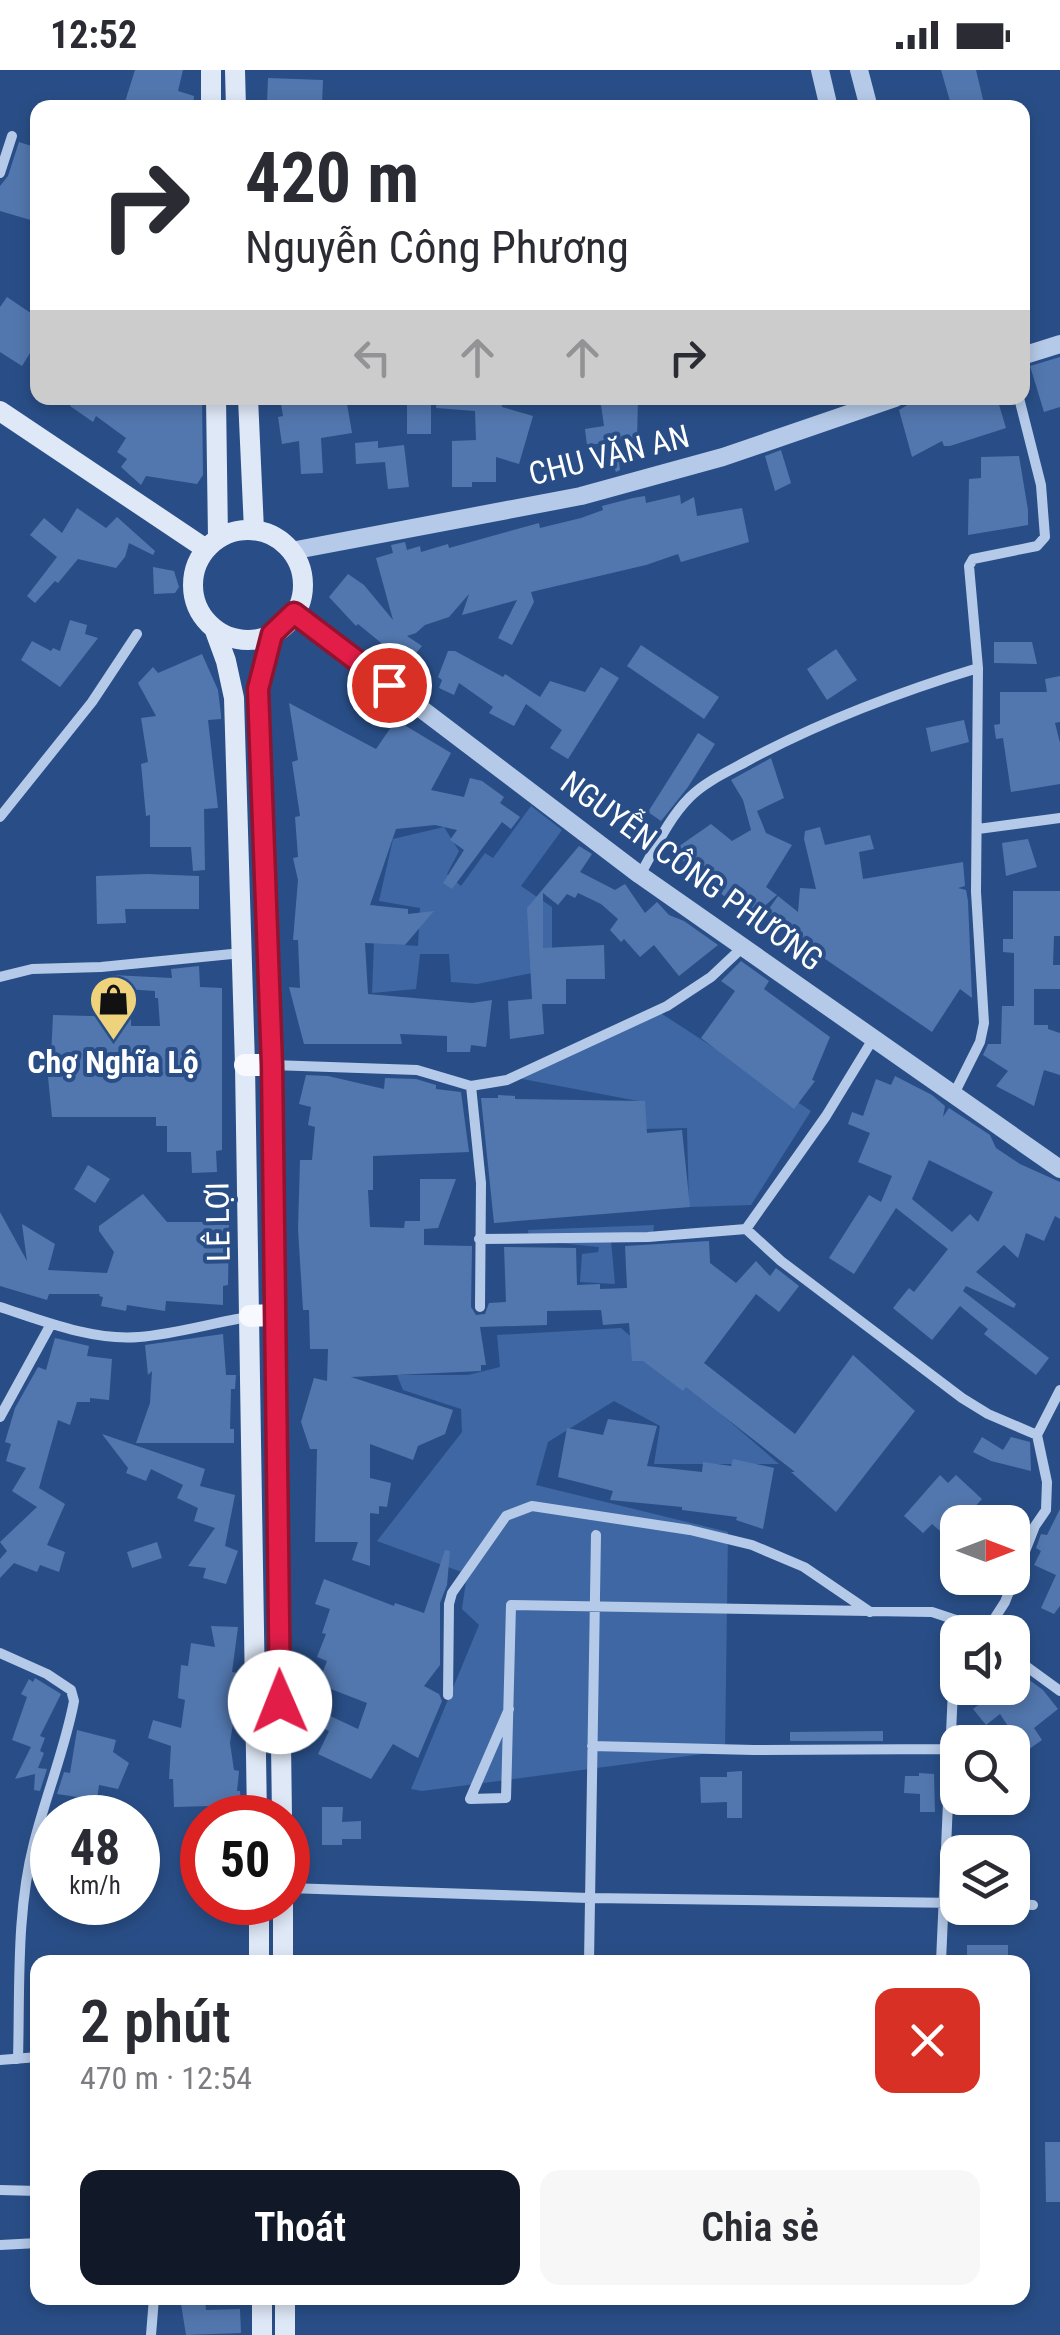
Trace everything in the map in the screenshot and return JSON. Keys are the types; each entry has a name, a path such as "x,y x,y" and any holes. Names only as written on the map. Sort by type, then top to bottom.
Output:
{"main road":[{"path":"210,70 211,100"},
{"path":"235,70 236,100"},
{"path":"212,544 216,405"},
{"path":"248,405 254,530"},
{"path":"0,411 212,544"},
{"path":"242,530 254,530 275,536 292,551 302,582 301,598 294,613 272,634 242,639 214,628 201,613 193,586 196,566 212,544 242,530"},
{"name":"LÊ LỢI","path":"214,628 234,698 246,1066 257,1795"},
{"name":"LÊ LỢI","path":"272,634 261,670 258,708 272,1065 282,1795"},
{"path":"246,1066 272,1065"},
{"path":"250,1316 275,1315"},
{"path":"258,1925 259,1955"},
{"path":"283,1925 283,1955"},
{"path":"262,2305 262,2335"},
{"path":"285,2305 285,2335"}],"street":[{"path":"820,70 827,100"},
{"path":"859,70 867,100"},
{"path":"0,173 12,136"},
{"path":"1030,353 1060,344"},
{"name":"CHU VĂN AN","path":"292,551 581,496 722,457 874,405"},
{"path":"954,1094 980,1042 984,1023 976,892 978,668 969,566 974,559 1037,546 1045,538 1041,486 1021,405"},
{"name":"NGUYỄN CÔNG PHƯƠNG","path":"294,613 640,875 1060,1169"},
{"path":"0,818 92,702 137,634"},
{"path":"640,875 664,830 690,798 713,780 774,747 901,691 978,668"},
{"path":"978,830 1060,818"},
{"path":"272,1065 417,1070 471,1086 507,1080 666,1006 711,977 744,946"},
{"path":"0,977 32,969 101,968 243,953"},
{"path":"746,1229 826,1116 873,1039"},
{"path":"471,1086 481,1183 480,1307"},
{"path":"480,1239 648,1236 746,1229 781,1261 962,1398 988,1414 1037,1434"},
{"path":"0,1307 51,1324 112,1337 139,1337 250,1316"},
{"path":"0,1417 51,1324"},
{"path":"998,1615 1035,1526 1046,1510 1047,1482 1037,1434 1060,1390"},
{"path":"448,1695 452,1594 506,1516 522,1507 602,1515 726,1537 804,1567 871,1613"},
{"path":"589,1955 596,1536"},
{"path":"509,1709 470,1799 506,1798 509,1709 511,1605 941,1615"},
{"path":"0,1653 47,1674 71,1690 74,1701 33,1845 22,1944 18,2059"},
{"path":"1030,1669 1060,1691"},
{"path":"592,1746 940,1749"},
{"path":"310,1889 590,1898 940,1902"},
{"path":"941,1955 942,1925"},
{"path":"0,2060 30,2058"},
{"path":"0,2190 30,2190"},
{"path":"0,2245 30,2243"},
{"path":"151,2335 153,2305"}],"shaded area":[{"path":"531,806 562,830 521,886 552,907 552,969 477,984 451,982 449,954 420,954 416,989 372,993 374,943 418,946 420,908 379,901 393,839 444,827 459,851 447,874 461,886 485,853 493,858"},
{"path":"656,1010 811,1111 751,1205 689,1207 687,1128 645,1129 643,1102 512,1077"},
{"path":"654,1225 653,1237 611,1241 615,1284 580,1282 582,1254 598,1252 599,1247 529,1240 528,1230"},
{"path":"621,1328 779,1464 654,1464 660,1426 614,1401 548,1442 536,1485 728,1532 725,1751 422,1791 411,1789 479,1625 462,1609 467,1574 377,1541 462,1432 461,1409 403,1390 397,1375 468,1375 500,1367 497,1335"}],"building":[{"path":"135,70 183,70 178,91 194,96 194,100 126,100"},
{"path":"941,70 976,70 983,100 950,100"},
{"path":"268,78 323,80 322,100 267,100"},
{"path":"19,142 30,145 30,220 0,211 0,186 8,176"},
{"path":"7,297 30,313 30,353 22,366 0,352 0,307"},
{"path":"1060,357 1060,407 1044,412 1030,366"},
{"path":"202,405 203,475 197,484 146,476 141,485 121,467 127,459 117,452 126,438 96,416 93,422 70,406"},
{"path":"281,405 347,405 352,433 321,438 323,473 301,474 299,441 282,444 278,417 283,416"},
{"path":"407,405 431,405 431,434 407,434"},
{"path":"502,405 533,416 519,464 496,457 496,482 452,487 452,441 476,440 475,411 436,408"},
{"path":"601,405 638,405 637,439 616,439 620,470 616,472 604,443 587,445 585,429 604,426"},
{"path":"907,405 999,405 1006,428 950,446 944,446 942,441 912,457 899,410"},
{"path":"378,441 378,448 404,445 409,487 388,489 385,462 356,464 355,443"},
{"path":"781,450 791,483 775,491 765,456"},
{"path":"1019,456 1028,525 968,535 969,479 981,478 981,457"},
{"path":"680,495 681,504 694,497 697,516 742,508 749,542 681,562 678,554 531,592 534,602 512,645 498,638 517,600 462,615 469,594 449,617 407,636 422,646 407,664 356,626 329,597 348,574 364,585 393,620 376,558 393,553 391,545 405,542 407,550 420,546 421,552 448,544 449,548 539,523 540,528 581,518 603,510 602,506 633,498 645,496 646,503"},
{"path":"77,508 106,528 117,517 155,551 153,555 129,543 116,568 78,559 35,603 27,596 57,557 30,535 44,518 62,533"},
{"path":"153,567 174,571 179,587 175,593 154,594"},
{"path":"70,620 87,625 85,634 98,638 60,687 21,660 32,641 51,651 60,651"},
{"path":"994,642 1032,642 1037,664 994,663"},
{"path":"641,645 719,697 704,719 627,666"},
{"path":"836,649 857,680 827,700 807,669"},
{"path":"448,651 503,677 505,674 540,697 550,681 585,692 601,667 619,678 568,759 550,748 562,730 526,704 514,726 489,713 493,707 459,683 454,695 439,688 442,680 438,677"},
{"path":"202,654 218,690 221,715 221,719 208,720 218,808 204,809 205,870 193,871 191,847 150,847 150,815 146,816 141,764 148,762 141,718 156,716 138,683 153,667 158,673"},
{"path":"1060,676 1060,722 1055,723 1060,743 1060,784 1011,792 1003,738 996,739 994,725 1000,724 1000,692 1047,692 1045,679"},
{"path":"289,703 376,749 396,720 451,753 431,790 464,797 470,778 482,781 504,797 500,803 520,817 511,829 502,822 452,889 443,883 464,850 450,840 457,830 435,825 396,829 370,905 408,909 408,914 434,911 405,945 365,943 368,994 472,1003 492,1000 486,1047 471,1045 470,1052 447,1052 447,1036 400,1034 402,1044 304,1044 289,987 300,988 298,940 293,940 298,880 293,858 298,857 295,817 300,816 292,762 298,760"},
{"path":"964,720 969,742 931,752 926,728"},
{"path":"698,733 715,744 661,821 648,812"},
{"path":"771,758 784,798 757,811 766,833 792,845 766,887 777,895 761,909 755,905 751,912 738,894 731,902 704,879 695,862 687,867 675,849 711,824 732,841 751,830 743,800 731,780"},
{"path":"820,827 825,845 870,835 874,849 859,852 863,879 963,862 965,886 958,888 966,890 968,901 972,998 960,989 932,1032 809,948 766,913 778,896 798,912 800,888 816,889 804,839 805,831"},
{"path":"1028,839 1037,867 1006,876 1002,843"},
{"path":"579,846 592,854 580,872 615,890 625,884 645,913 657,902 669,915 718,945 679,976 654,945 640,957 624,939 621,942 610,930 618,919 601,904 578,893 575,898 567,894 558,905 543,893 543,948 604,945 605,979 566,979 566,1004 542,1004 544,1034 510,1039 508,1001 532,999 527,908"},
{"path":"96,876 199,876 199,909 125,909 126,923 97,924"},
{"path":"1013,891 1060,891 1060,936 1054,936 1053,965 1060,965 1060,989 1034,989 1034,1025 1048,1025 1048,1029 1060,1033 1060,1075 1044,1070 1034,1106 996,1086 1008,1071 983,1055 988,1044 1001,1044 1002,1006 1014,1006 1014,953 1003,952 1003,939 1013,939"},
{"path":"741,961 769,981 764,989 830,1037 812,1080 815,1081 794,1109 701,1038 735,991 721,981"},
{"path":"199,966 200,987 222,988 222,1150 216,1151 217,1172 192,1173 191,1152 167,1152 167,1126 156,1126 156,1117 52,1117 46,1057 51,1057 53,1015 127,1017 131,1026 160,1026 155,991 111,988 112,975 172,978 171,969"},
{"path":"306,1075 384,1089 385,1078 416,1079 436,1085 436,1089 461,1092 469,1152 373,1156 373,1190 368,1190 370,1227 404,1228 405,1221 420,1221 420,1179 456,1179 438,1228 424,1229 424,1245 472,1246 471,1307 476,1315 485,1314 489,1303 506,1302 504,1247 576,1248 577,1285 600,1284 600,1289 627,1288 625,1246 709,1241 710,1263 736,1283 756,1261 770,1276 776,1268 799,1286 779,1312 756,1294 704,1363 795,1434 853,1355 915,1411 836,1512 791,1472 795,1472 686,1387 683,1391 643,1361 632,1361 629,1323 603,1325 601,1310 547,1311 547,1325 480,1327 486,1365 481,1365 481,1371 351,1377 453,1410 445,1434 418,1446 413,1460 370,1444 370,1478 391,1483 387,1507 379,1506 379,1514 370,1513 370,1566 352,1560 358,1542 315,1542 317,1449 310,1449 301,1422 314,1378 327,1381 328,1349 310,1349 309,1310 303,1310 298,1229 300,1160 312,1160 315,1127 308,1125 311,1107 299,1104"},
{"path":"895,1076 932,1095 945,1106 943,1117 949,1108 990,1135 996,1148 1020,1164 1060,1182 1060,1219 1055,1216 1044,1241 1026,1233 1018,1258 1004,1245 976,1272 1016,1304 1014,1308 966,1286 963,1291 1049,1358 1036,1375 984,1334 988,1329 960,1306 932,1340 893,1308 909,1288 914,1292 948,1249 896,1208 854,1274 829,1258 869,1195 881,1202 892,1176 858,1162 870,1133 848,1124 852,1112 863,1116 876,1079 891,1085","holes":["929,1160 993,1192 978,1222 970,1214 952,1232 912,1199"]},
{"path":"498,1095 515,1099 645,1101 647,1133 682,1130 690,1207 494,1223 481,1098"},
{"path":"88,1165 110,1179 95,1203 74,1189"},
{"path":"143,1194 167,1222 229,1225 228,1285 223,1286 223,1305 166,1301 165,1311 127,1305 126,1311 101,1306 100,1294 49,1294 47,1300 0,1286 0,1212 27,1261 22,1224 55,1244 48,1270 107,1273 114,1252 99,1226"},
{"path":"223,1334 226,1375 236,1375 235,1389 231,1389 230,1429 234,1429 234,1443 136,1443 150,1403 152,1371 148,1375 145,1345"},
{"path":"55,1338 89,1346 87,1356 112,1359 109,1400 90,1398 90,1402 77,1402 70,1425 58,1420 39,1488 65,1504 47,1545 65,1552 59,1572 40,1565 37,1572 14,1563 0,1578 0,1559 7,1551 0,1542 37,1507 12,1491 26,1468 6,1461 11,1444 5,1442 15,1408 38,1367 46,1370"},
{"path":"608,1419 657,1426 647,1466 702,1472 703,1462 731,1466 733,1459 774,1468 763,1529 736,1520 737,1517 610,1500 613,1491 558,1477 567,1428 603,1435"},
{"path":"102,1434 205,1469 200,1486 235,1495 225,1546 238,1551 226,1584 203,1578 206,1568 188,1566 215,1528 194,1521 198,1508 177,1498 183,1485 151,1469 146,1481 126,1473 128,1468"},
{"path":"982,1437 1003,1450 1011,1437 1030,1442 1031,1471 973,1452"},
{"path":"940,1475 948,1483 956,1475 982,1499 977,1505 940,1505 940,1531 932,1524 923,1533 904,1516"},
{"path":"1060,1509 1060,1606 1054,1614 1041,1608 1056,1575 1034,1565 1041,1551 1036,1548 1041,1534 1047,1535"},
{"path":"157,1542 162,1558 132,1568 127,1552"},
{"path":"445,1550 450,1551 447,1585 440,1603 440,1665 424,1686 439,1694 442,1701 418,1758 393,1744 371,1779 318,1754 329,1731 320,1727 326,1714 358,1729 367,1703 318,1684 327,1661 317,1657 330,1609 315,1604 324,1579 394,1606 395,1603 424,1613"},
{"path":"211,1626 238,1627 232,1672 238,1673 234,1697 237,1698 230,1743 234,1770 239,1771 237,1791 240,1795 180,1795 180,1807 174,1807 173,1779 169,1779 171,1746 148,1738 153,1720 181,1728 185,1700 178,1698 181,1665 188,1666 191,1643 215,1647"},
{"path":"35,1678 61,1694 40,1736 45,1738 38,1768 47,1769 40,1791 34,1790 35,1774 15,1779 31,1747 12,1740 27,1697 21,1694 29,1679 33,1682"},
{"path":"1030,1680 1058,1709 1034,1728 1042,1740 1030,1748 1030,1725 1007,1725 1000,1714 986,1725 973,1709 978,1705 1030,1705"},
{"path":"77,1730 116,1740 113,1752 129,1763 118,1789 99,1785 98,1795 57,1794 64,1772 70,1773"},
{"path":"883,1731 883,1741 790,1741 790,1732"},
{"path":"742,1771 742,1818 727,1818 727,1802 701,1803 700,1777 727,1777 727,1772"},
{"path":"934,1774 935,1812 920,1812 920,1794 904,1793 905,1776"},
{"path":"322,1807 343,1807 342,1822 361,1821 361,1839 342,1839 342,1845 322,1845"},
{"path":"967,1945 1008,1945 1008,1955 967,1955"},
{"path":"1045,2142 1060,2142 1060,2202 1046,2202"},
{"path":"181,2305 206,2305 206,2310 240,2309 241,2333 186,2335"}],"place":[{"name":"Chợ Nghĩa Lộ","path":"113,1042"}],"route":[{"path":"280,1702 272,1065 258,689 272,634 294,613 389,685"}]}
